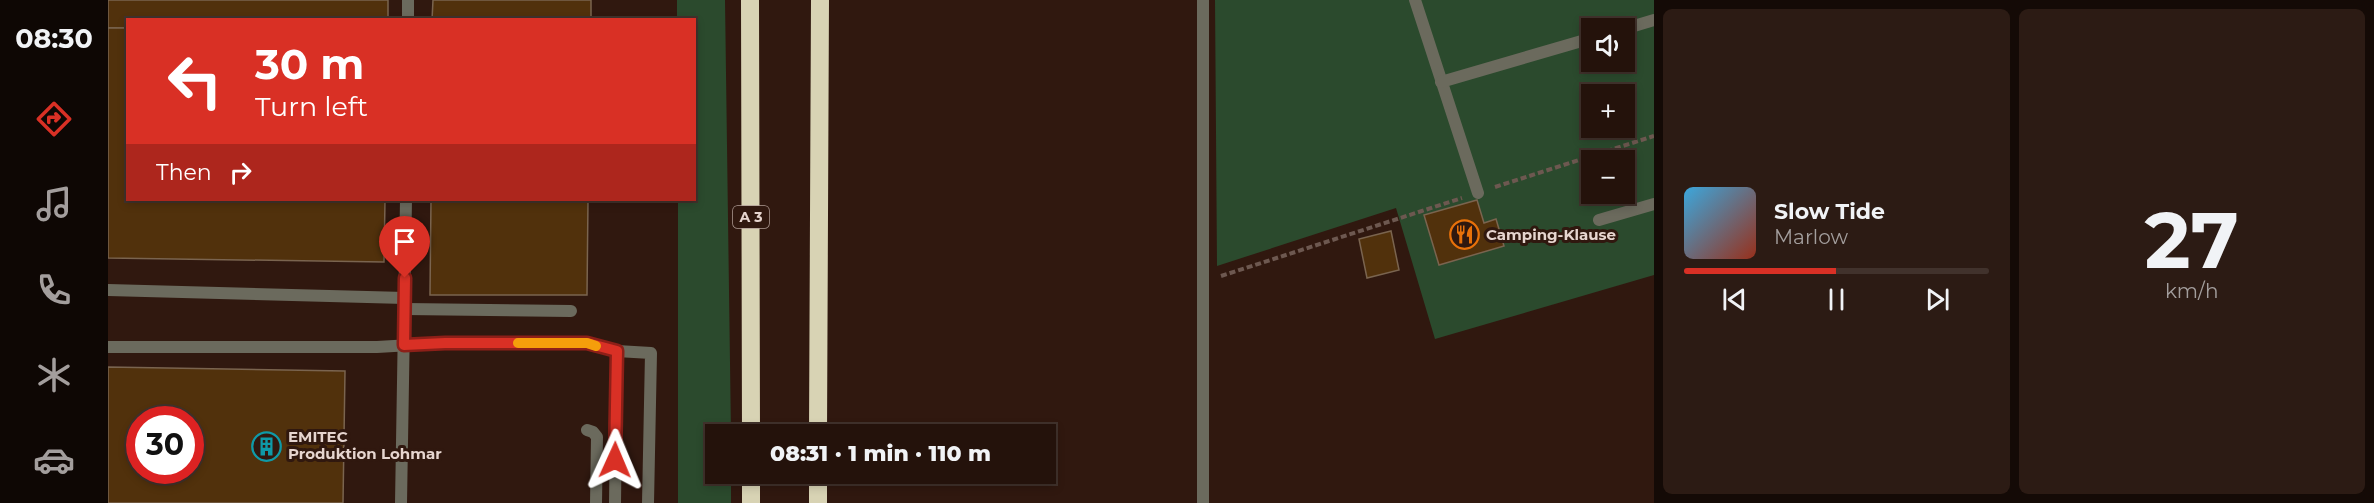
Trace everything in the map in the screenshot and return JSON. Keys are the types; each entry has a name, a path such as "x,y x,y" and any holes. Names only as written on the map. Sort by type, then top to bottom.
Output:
{"highway":[{"name":"A 3","path":"750,0 751,424"},
{"path":"818,424 820,0"},
{"path":"751,484 751,503"},
{"path":"818,484 818,503"}],"street":[{"path":"408,0 408,18"},
{"path":"1203,0 1203,503"},
{"path":"1415,0 1478,193"},
{"path":"1635,25 1654,20"},
{"path":"1441,82 1581,41"},
{"path":"401,503 406,201"},
{"path":"1599,220 1654,204"},
{"path":"108,290 571,311"},
{"path":"108,347 377,347 445,343 587,343 617,351 651,353 648,503"},
{"path":"615,503 617,351"},
{"path":"587,430 593,432 597,437 596,503"}],"path":[{"path":"1203,281 1654,136"}],"green space":[{"path":"677,0 725,0 731,424 705,424 705,484 731,484 731,503 678,503 678,201 696,201 696,18 677,18"},
{"path":"1215,0 1654,0 1654,275 1435,339 1396,208 1217,266"}],"building":[{"path":"108,0 388,0 388,18 126,18 126,28 108,28"},
{"path":"433,0 591,0 591,18 432,18"},
{"path":"108,28 126,28 126,201 385,201 384,262 108,258"},
{"name":"Camping-Klause","path":"1477,200 1484,223 1496,219 1504,246 1439,265 1424,215"},
{"path":"431,201 588,201 587,295 430,295"},
{"path":"1391,231 1399,270 1367,278 1359,239"},
{"name":"EMITEC Produktion Lohmar","path":"108,367 345,371 343,503 108,503"}],"slow traffic":[{"path":"518,343 587,343 596,346"}],"place":[{"name":"Camping-Klause","path":"1465,235"},
{"name":"EMITEC Produktion Lohmar","path":"267,446"}],"route":[{"path":"405,278 404,345 587,343 617,351 615,460"}]}
